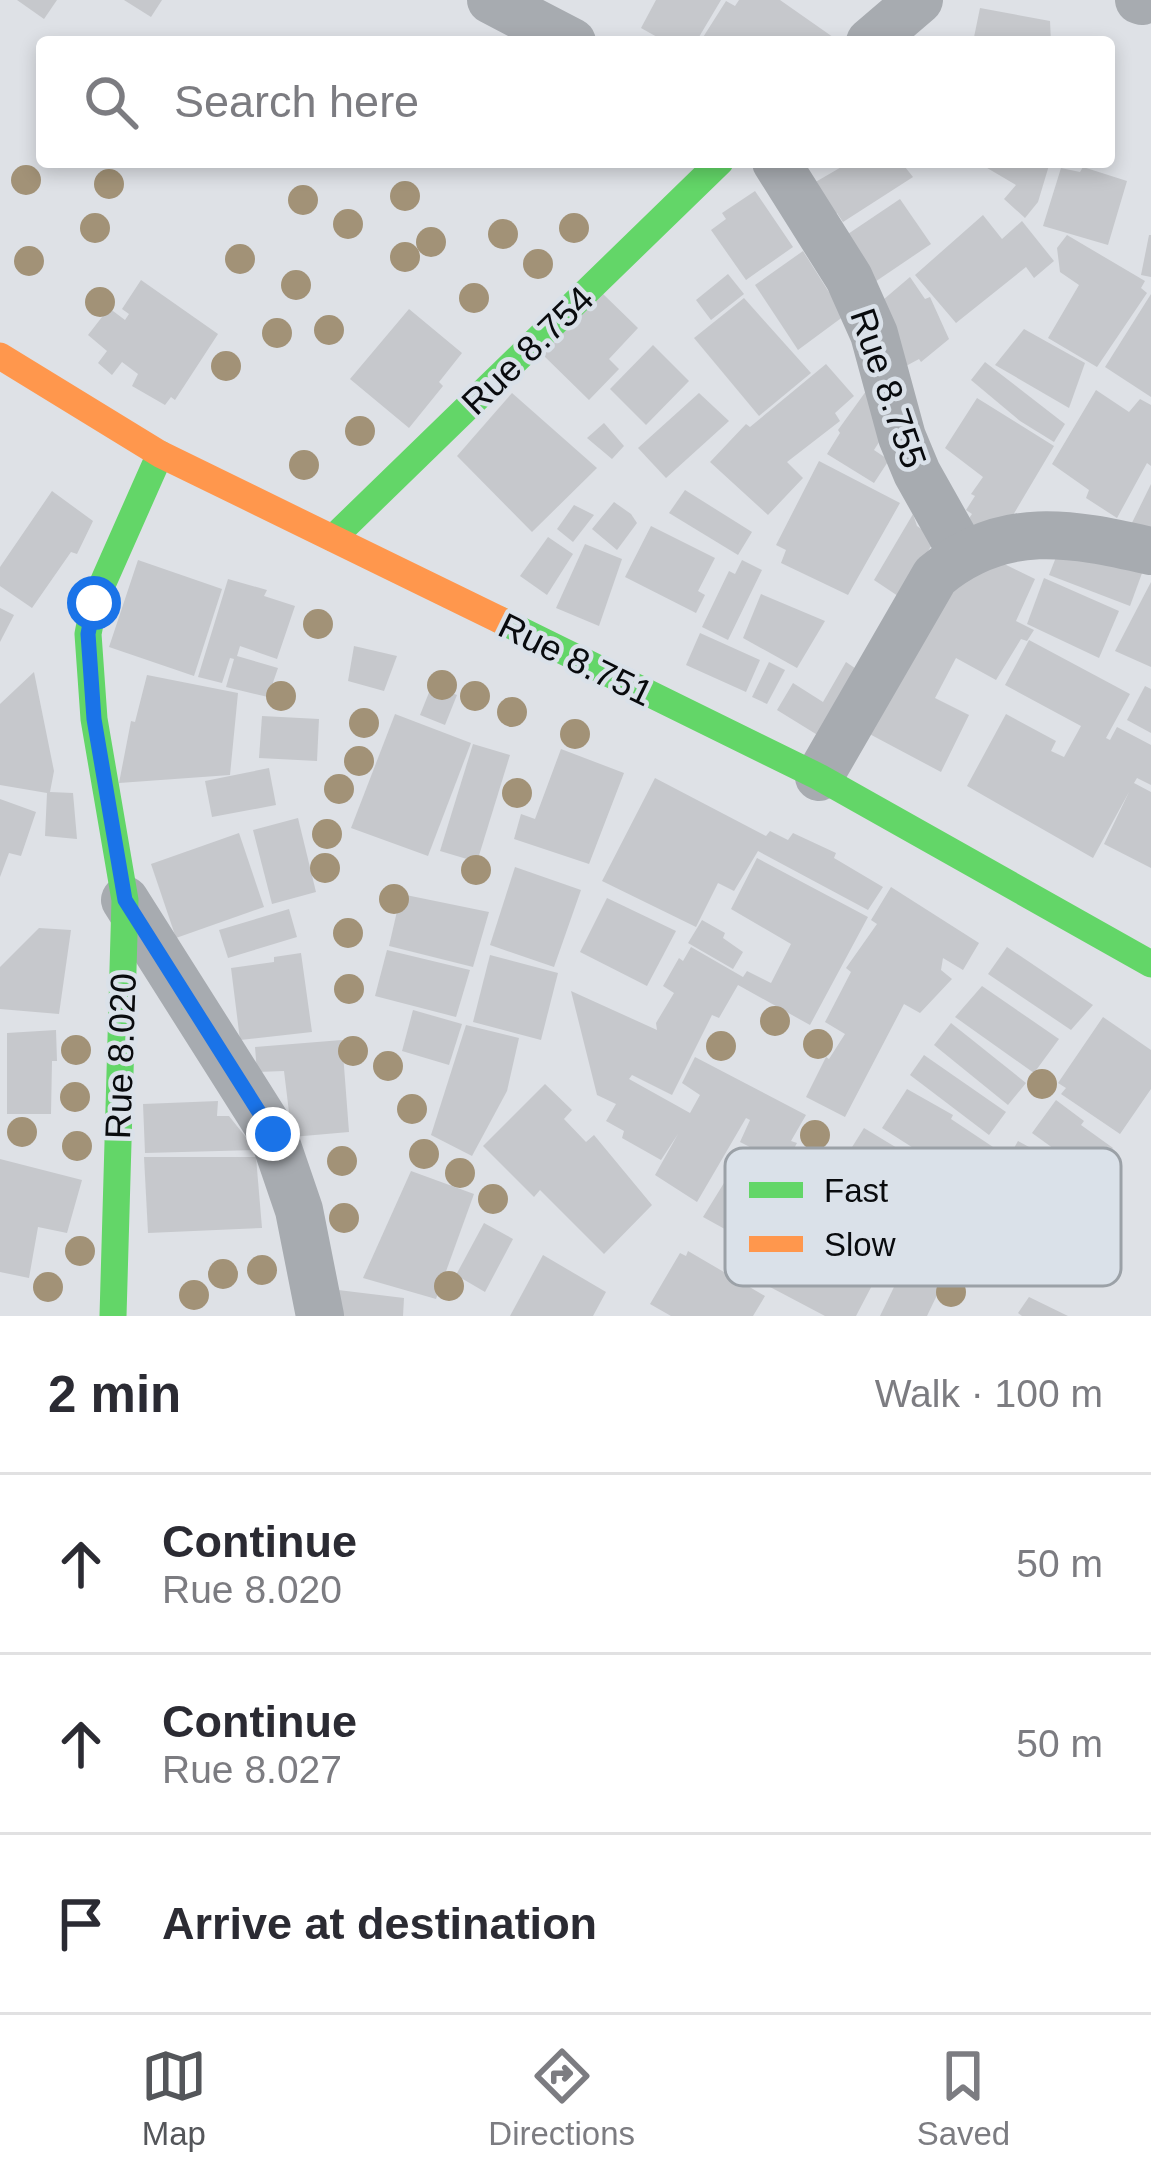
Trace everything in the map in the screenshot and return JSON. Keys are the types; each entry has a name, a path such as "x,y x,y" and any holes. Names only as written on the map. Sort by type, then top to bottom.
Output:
{"street":[{"path":"491,0 560,36"},
{"path":"877,36 919,0"},
{"name":"Rue 8.754","path":"333,538 714,168"},
{"name":"Rue 8.755","path":"780,168 849,278 874,334 902,437 962,554"},
{"name":"Rue 8.751","path":"0,356 160,454 819,777 1151,964"},
{"name":"Rue 8.020","path":"113,1316 125,900 94,719 88,634 94,603 160,454"},
{"path":"819,777 935,576 962,554 1037,534 1090,538 1151,551"},
{"path":"125,900 273,1134 299,1210 320,1316"}],"building":[{"path":"17,0 57,0 44,19"},
{"path":"124,0 162,0 151,17"},
{"path":"656,0 721,0 700,36 655,36 641,28"},
{"path":"739,0 780,0 831,36 704,36 726,1 735,6"},
{"path":"980,8 1050,21 1051,36 974,36"},
{"path":"840,168 906,168 913,177 843,222 837,213 819,223 800,191"},
{"path":"987,168 1048,168 1038,202 1025,218 1004,199 1016,185"},
{"path":"1061,168 1080,172 1086,168 1127,181 1108,245 1043,226"},
{"path":"755,191 793,247 746,280 711,230 726,219 722,213"},
{"path":"900,199 931,244 863,290 842,238"},
{"path":"983,215 1002,239 1022,221 1054,261 1034,278 1026,267 956,323 915,275"},
{"path":"1067,235 1145,281 1141,288 1147,293 1097,367 1048,338 1079,285 1060,272 1057,248"},
{"path":"1151,235 1151,277 1141,275"},
{"path":"803,251 844,316 798,350 755,285"},
{"path":"728,274 744,294 711,320 696,300"},
{"path":"910,277 925,299 930,297 949,339 921,362 893,373 870,311"},
{"path":"141,280 218,334 175,400 171,397 165,405 132,386 138,374 122,362 112,375 98,363 107,351 88,335 109,308 125,320 129,314 122,309"},
{"path":"602,293 638,328 609,359 619,369 589,400 541,353"},
{"path":"1151,294 1151,397 1105,367"},
{"path":"744,298 811,373 759,416 694,338"},
{"path":"409,309 462,353 409,428 350,379"},
{"path":"1024,329 1085,363 1069,408 995,365"},
{"path":"653,345 689,381 646,425 610,389"},
{"path":"985,362 1065,424 1054,442 971,380"},
{"path":"826,364 854,396 835,413 840,421 787,462 803,478 768,515 710,462 746,424 750,427"},
{"path":"869,387 881,439 874,450 889,460 874,483 827,454"},
{"path":"1096,390 1129,412 1140,399 1151,405 1151,466 1147,463 1117,518 1086,498 1089,490 1052,464"},
{"path":"512,393 597,468 532,532 457,456"},
{"path":"699,393 729,421 666,478 638,448"},
{"path":"977,398 1054,446 1003,532 965,524 972,514 966,510 975,496 971,494 983,477 945,448"},
{"path":"604,423 624,446 612,459 587,438"},
{"path":"819,461 900,503 848,595 781,563 786,550 776,545"},
{"path":"1151,484 1151,544 1126,535"},
{"path":"685,490 752,532 738,555 669,513"},
{"path":"52,491 93,521 77,554 71,552 32,608 0,586 0,567"},
{"path":"614,502 637,523 617,550 592,529"},
{"path":"574,505 594,515 573,542 557,529"},
{"path":"913,514 917,526 936,539 898,596 874,580"},
{"path":"651,526 715,558 698,591 705,595 696,613 625,577"},
{"path":"548,537 573,554 547,595 520,576"},
{"path":"1062,542 1145,565 1130,606 1049,575"},
{"path":"585,544 622,559 599,626 556,608"},
{"path":"994,559 1035,579 1016,621 1034,630 1027,641 1021,639 996,680 956,658 935,698 969,715 941,772 862,730 951,591"},
{"path":"138,560 222,589 194,676 109,647"},
{"path":"742,560 762,570 728,640 702,627 729,571 735,574"},
{"path":"1044,578 1119,611 1099,658 1027,624"},
{"path":"228,579 267,590 264,596 295,606 277,659 240,646 237,656 278,668 268,697 226,687 234,659 230,658 222,683 198,677"},
{"path":"1151,582 1151,667 1115,651"},
{"path":"761,594 825,621 797,668 743,638"},
{"path":"0,608 14,615 0,642"},
{"path":"700,633 760,660 746,692 686,665"},
{"path":"1029,640 1130,694 1106,738 1110,740 1117,727 1151,745 1151,785 1137,778 1134,783 1151,792 1151,868 1104,844 1129,792 1093,858 967,786 1006,714 1056,741 1051,751 1064,757 1081,726 1005,685"},
{"path":"354,646 397,656 384,691 348,681"},
{"path":"769,662 785,670 767,704 752,697"},
{"path":"846,662 862,673 824,739 777,710 793,683 823,702"},
{"path":"34,672 54,771 50,792 73,793 77,839 45,836 47,793 0,785 0,704"},
{"path":"147,675 238,693 230,775 119,783 131,721 135,722"},
{"path":"432,685 457,695 445,725 420,715"},
{"path":"1145,686 1151,689 1151,733 1127,720"},
{"path":"395,714 471,743 428,856 351,828"},
{"path":"262,716 319,719 317,761 259,758"},
{"path":"473,744 510,755 477,862 440,851"},
{"path":"561,749 624,773 589,864 514,839 521,814 535,819"},
{"path":"269,768 276,805 212,817 205,781"},
{"path":"655,778 766,836 770,831 788,840 793,833 836,853 834,858 883,887 868,910 758,851 734,891 718,883 696,927 602,881"},
{"path":"0,799 36,812 21,856 9,853 0,877"},
{"path":"298,818 316,892 272,904 253,830"},
{"path":"239,833 264,907 176,938 151,864"},
{"path":"757,858 868,917 810,1025 738,985 719,1018 712,1015 672,1095 632,1075 629,1079 690,1113 700,1095 682,1083 695,1057 806,1115 791,1141 797,1143 794,1148 752,1148 740,1142 750,1120 746,1118 697,1202 655,1175 678,1134 661,1160 622,1138 624,1131 606,1121 616,1104 597,1095 571,991 657,1030 656,1023 674,993 663,986 691,947 743,977 747,971 771,983 791,944 731,909"},
{"path":"515,867 581,890 554,967 490,945"},
{"path":"891,887 979,943 963,970 943,958 941,970 952,979 920,1013 904,1004 845,1117 806,1097 826,1057 845,1034 825,1022 851,972 846,968 877,924 871,920"},
{"path":"401,894 489,912 473,967 389,946"},
{"path":"607,898 676,931 647,986 580,952"},
{"path":"289,909 297,937 228,958 219,930"},
{"path":"702,920 725,933 723,938 743,952 733,969 688,943"},
{"path":"39,928 71,930 59,1014 0,1009 0,967"},
{"path":"1007,947 1093,1005 1071,1030 988,974"},
{"path":"387,950 470,970 456,1017 375,996"},
{"path":"301,953 312,1032 240,1040 231,968"},
{"path":"490,955 558,973 541,1040 473,1022"},
{"path":"982,986 1059,1039 1034,1073 955,1017"},
{"path":"413,1010 462,1024 449,1065 402,1051"},
{"path":"1103,1017 1151,1050 1151,1089 1120,1134 1061,1094 1066,1088 1058,1083"},
{"path":"951,1023 1026,1083 1008,1105 934,1045"},
{"path":"466,1025 519,1038 507,1091 472,1156 431,1135"},
{"path":"56,1030 51,1114 7,1114 7,1033"},
{"path":"342,1040 349,1132 292,1137 284,1071 257,1072 255,1047"},
{"path":"924,1055 1006,1112 989,1135 910,1075"},
{"path":"545,1084 572,1110 564,1119 586,1142 594,1135 652,1205 604,1254 540,1190 534,1197 483,1146"},
{"path":"907,1089 953,1115 951,1119 994,1148 913,1148 882,1128"},
{"path":"1056,1100 1113,1148 1053,1148 1032,1133"},
{"path":"218,1101 217,1116 229,1116 256,1150 145,1153 143,1104"},
{"path":"864,1128 897,1148 852,1148"},
{"path":"144,1157 256,1157 262,1228 148,1233"},
{"path":"0,1159 82,1180 67,1233 38,1227 29,1278 0,1272"},
{"path":"411,1171 474,1194 436,1299 363,1278"},
{"path":"725,1181 725,1229 703,1217"},
{"path":"484,1223 513,1239 485,1292 456,1275"},
{"path":"688,1251 725,1273 725,1286 748,1286 765,1296 753,1316 671,1316 650,1304 680,1253 686,1256"},
{"path":"543,1255 606,1292 593,1316 510,1316"},
{"path":"768,1286 872,1286 856,1316 825,1316"},
{"path":"894,1286 941,1286 927,1316 880,1316"},
{"path":"338,1290 404,1298 403,1316 339,1316"},
{"path":"1029,1297 1068,1316 1022,1316 1018,1313"}],"traffic: fast":[{"path":"333,538 714,168"},
{"path":"113,1316 125,900 94,719 88,634 94,603 160,454"},
{"path":"500,620 819,777 1151,964"}],"traffic: slow":[{"path":"0,356 160,454 500,620"}],"route":[{"path":"94,603 88,634 94,719 125,900 273,1134"}]}
